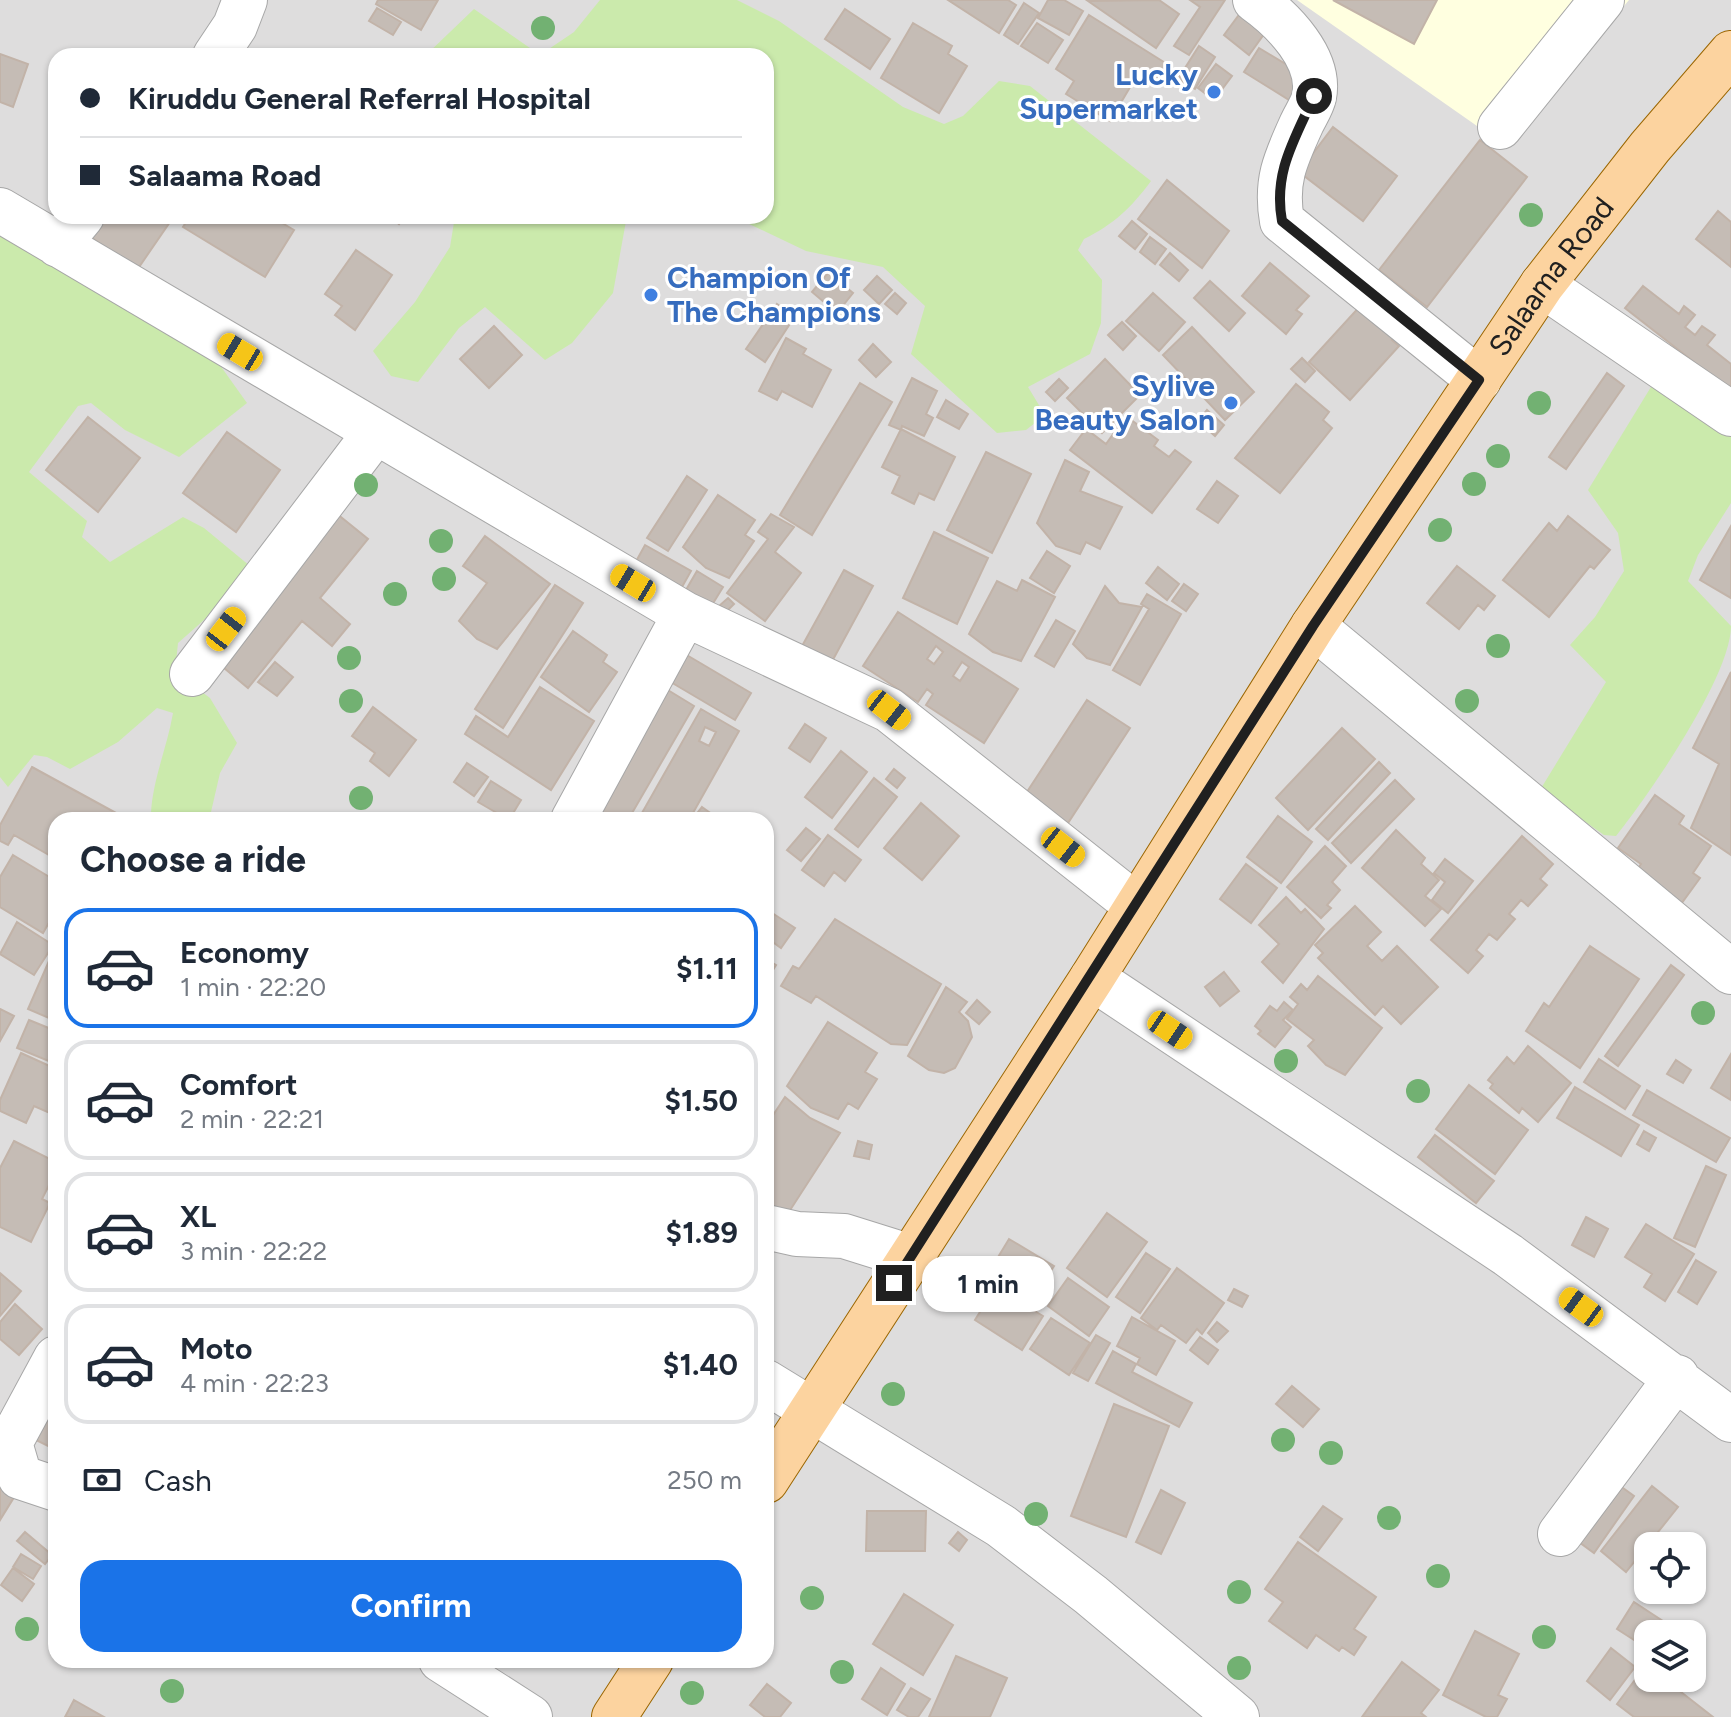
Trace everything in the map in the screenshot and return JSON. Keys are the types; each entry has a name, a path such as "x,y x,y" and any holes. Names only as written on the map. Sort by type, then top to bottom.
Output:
{"main road":[{"name":"Salaama Road","path":"774,1469 1092,978 1313,626 1542,285 1650,147 1731,53"},
{"path":"614,1717 646,1668"}],"street":[{"path":"220,48 235,26 245,0"},
{"path":"1255,0 1268,9 1311,61 1314,96 1286,158 1277,192 1282,221 1479,380"},
{"path":"1500,127 1602,0"},
{"path":"0,210 48,224"},
{"path":"49,224 70,230 375,433 685,614 889,710 1137,906"},
{"path":"1542,285 1731,414"},
{"path":"192,674 375,433"},
{"path":"577,812 685,614"},
{"path":"1313,626 1731,972"},
{"path":"1092,978 1508,1255 1677,1377 1731,1420"},
{"path":"774,1229 797,1234 844,1236 911,1257"},
{"path":"48,1373 10,1443 20,1477 48,1486"},
{"path":"1560,1534 1677,1377"},
{"path":"774,1387 1001,1526 1091,1595 1237,1717"},
{"path":"453,1668 530,1717"}],"shaded area":[{"path":"0,0 1731,0 1731,1717 0,1717"},
{"path":"1297,0 1629,0 1507,147"}],"green space":[{"path":"600,0 737,0 779,21 903,107 944,124 963,116 999,81 1030,86 1151,181 1113,221 1084,239 1078,250 1102,280 1101,323 1090,354 1028,387 1045,415 1026,430 997,433 911,354 925,306 883,267 806,251 749,224 774,224 774,48 550,48 574,32"},
{"path":"474,9 530,48 433,48"},
{"path":"454,224 625,224 613,293 572,343 545,360 485,307 459,328 418,382 391,376 373,351 415,302 450,247"},
{"path":"0,234 212,354 247,403 179,457 125,430 91,403 78,406 29,472 87,521 82,537 110,562 183,517 204,528 250,566 204,620 178,643 175,672 210,698 237,743 220,773 211,812 151,812 173,713 157,708 118,742 70,769 47,757 34,755 8,787 0,777"},
{"path":"1654,382 1702,410 1731,436 1731,503 1698,555 1688,581 1731,626 1718,674 1686,734 1616,836 1604,835 1540,790 1606,682 1570,645 1595,617 1624,571 1618,533 1588,490"}],"building":[{"path":"378,0 438,0 421,30 376,4"},
{"path":"948,0 1008,0 1016,5 999,33"},
{"path":"1048,0 1064,0 1083,11 1069,35 1038,18"},
{"path":"1159,0 1179,14 1156,48 1088,1"},
{"path":"1190,0 1225,0 1189,55 1174,46 1200,7"},
{"path":"1333,0 1437,0 1414,44"},
{"path":"1024,3 1039,13 1018,44 1004,35"},
{"path":"1247,4 1272,23 1249,55 1224,35"},
{"path":"377,8 401,22 393,35 369,21"},
{"path":"845,9 890,39 870,69 825,39"},
{"path":"1089,15 1167,64 1156,83 1139,72 1110,121 1066,94 1074,81 1056,69"},
{"path":"913,23 952,46 948,54 967,66 939,113 881,78"},
{"path":"1037,23 1063,40 1048,63 1021,46"},
{"path":"1199,46 1215,57 1195,89 1178,79"},
{"path":"1259,48 1309,78 1294,103 1244,72"},
{"path":"0,54 28,64 13,107 0,102"},
{"path":"1216,64 1232,76 1214,100 1198,88"},
{"path":"1333,127 1397,176 1363,221 1299,172"},
{"path":"1480,140 1527,177 1427,307 1379,270"},
{"path":"1167,180 1229,231 1202,268 1138,219"},
{"path":"1718,211 1731,222 1731,267 1696,239"},
{"path":"1132,221 1147,234 1135,249 1119,236"},
{"path":"85,224 169,224 137,270 81,230"},
{"path":"185,224 284,224 294,230 265,277 183,227"},
{"path":"1150,237 1166,249 1155,264 1140,252"},
{"path":"356,250 392,275 355,330 335,315 342,306 325,294"},
{"path":"1170,253 1188,270 1179,281 1160,265"},
{"path":"1270,263 1309,296 1296,310 1302,314 1286,334 1242,296"},
{"path":"828,273 853,293 837,313 812,292"},
{"path":"877,276 892,290 879,304 864,290"},
{"path":"1210,281 1245,313 1229,331 1194,298"},
{"path":"1643,286 1679,314 1684,306 1695,315 1685,327 1695,335 1702,326 1715,335 1707,345 1731,364 1731,391 1625,308"},
{"path":"895,293 906,303 897,314 885,304"},
{"path":"1153,293 1185,322 1159,351 1126,321"},
{"path":"1363,303 1396,335 1392,340 1399,346 1350,400 1309,362"},
{"path":"777,304 795,316 765,362 746,349"},
{"path":"1122,322 1136,336 1123,350 1108,335"},
{"path":"494,326 522,355 489,388 460,359"},
{"path":"1192,327 1254,392 1225,420 1163,355"},
{"path":"786,338 806,349 803,354 831,370 812,407 782,391 777,400 759,391"},
{"path":"873,344 891,362 876,377 859,360"},
{"path":"1302,358 1315,371 1305,382 1291,369"},
{"path":"1105,359 1140,395 1102,433 1067,398"},
{"path":"1607,373 1624,386 1566,469 1549,457"},
{"path":"912,378 937,391 926,414 933,418 924,436 902,426 901,430 889,425"},
{"path":"1059,379 1068,388 1055,401 1046,392"},
{"path":"860,383 892,402 812,535 780,515"},
{"path":"1296,384 1329,412 1323,420 1332,428 1280,493 1235,458"},
{"path":"946,400 968,414 959,429 937,417"},
{"path":"1207,410 1224,425 1215,436 1198,421"},
{"path":"1126,416 1158,440 1154,446 1169,457 1175,450 1191,462 1152,513 1070,450 1086,429 1106,444"},
{"path":"88,417 140,458 98,512 46,470"},
{"path":"901,429 955,457 934,500 919,493 914,504 892,493 900,476 882,467"},
{"path":"227,432 280,470 236,532 183,493"},
{"path":"986,452 1031,474 992,553 947,530"},
{"path":"1065,460 1089,472 1080,491 1122,507 1100,549 1086,542 1080,554 1056,546 1037,523"},
{"path":"687,476 707,490 668,551 647,538"},
{"path":"1217,481 1238,496 1218,523 1197,509"},
{"path":"718,495 755,520 745,535 754,541 729,578 706,568 683,547"},
{"path":"331,509 368,539 320,598 350,624 332,646 302,621 248,688 211,657"},
{"path":"771,514 794,527 775,552 801,573 765,621 727,593 768,539 758,532"},
{"path":"1568,516 1610,550 1594,569 1590,566 1549,617 1503,580 1549,523 1557,531"},
{"path":"1731,526 1731,598 1700,580"},
{"path":"934,532 988,558 957,624 903,598"},
{"path":"485,536 550,584 497,649 477,639 459,621 487,583 463,566"},
{"path":"645,545 691,571 678,594 633,567"},
{"path":"1047,551 1070,566 1054,593 1030,578"},
{"path":"1457,566 1495,596 1484,610 1478,605 1459,629 1427,603"},
{"path":"1158,567 1179,584 1167,600 1146,583"},
{"path":"844,570 873,586 830,665 801,648"},
{"path":"697,571 723,587 712,605 686,590"},
{"path":"1022,580 1055,597 1021,661 993,652 969,634 997,581 1017,591"},
{"path":"1184,584 1198,594 1186,611 1172,601"},
{"path":"555,585 583,603 503,728 475,709"},
{"path":"1105,586 1119,603 1142,607 1110,665 1087,658 1073,644"},
{"path":"1147,594 1181,614 1140,685 1113,670 1149,609 1141,604"},
{"path":"728,598 734,604 725,613 719,606"},
{"path":"898,612 1018,689 984,743 926,705 933,694 927,689 918,702 863,666","holes":["936,646 943,652 934,664 927,659","962,662 969,667 960,681 953,676"]},
{"path":"1056,620 1075,631 1054,667 1035,656"},
{"path":"573,631 607,655 603,662 617,672 589,712 541,677"},
{"path":"685,654 751,693 735,720 669,681"},
{"path":"275,662 293,677 277,696 258,682"},
{"path":"1731,672 1731,855 1691,828 1719,764 1693,748"},
{"path":"658,684 694,706 633,812 585,812"},
{"path":"540,687 594,721 551,790 465,734 476,716 508,737"},
{"path":"1087,700 1130,728 1068,823 1025,795"},
{"path":"373,707 416,740 389,776 370,761 375,753 352,736"},
{"path":"701,709 739,731 693,812 643,812","holes":["705,727 716,732 709,746 699,741"]},
{"path":"805,724 826,738 810,762 789,748"},
{"path":"1342,728 1375,759 1308,830 1276,798"},
{"path":"841,751 867,772 832,818 805,797"},
{"path":"1379,762 1390,773 1328,840 1316,829"},
{"path":"467,763 488,777 474,796 454,782"},
{"path":"32,767 114,812 48,812 48,854 14,835 8,845 0,841 0,825"},
{"path":"894,769 905,778 897,788 886,779"},
{"path":"874,778 897,797 858,847 835,829"},
{"path":"1395,780 1414,799 1351,863 1332,843"},
{"path":"491,781 521,800 514,812 495,812 478,802"},
{"path":"1655,795 1684,816 1679,824 1711,846 1693,873 1700,878 1681,904 1636,871 1641,864 1618,848"},
{"path":"921,803 959,836 922,880 884,848"},
{"path":"1278,816 1312,842 1281,883 1247,857"},
{"path":"806,828 820,839 801,861 787,850"},
{"path":"1396,830 1425,858 1421,864 1439,880 1425,896 1441,909 1425,926 1362,868"},
{"path":"828,835 861,860 845,881 834,872 824,886 802,870"},
{"path":"1522,836 1553,864 1540,879 1547,885 1528,906 1521,900 1509,914 1515,919 1497,940 1489,934 1476,950 1483,956 1468,973 1431,940"},
{"path":"1325,846 1346,866 1332,882 1340,890 1327,905 1331,908 1321,918 1287,887"},
{"path":"13,855 48,876 48,924 43,933 0,907 0,877"},
{"path":"1445,859 1473,881 1448,913 1432,900 1445,882 1434,873"},
{"path":"1246,864 1277,888 1251,923 1220,899"},
{"path":"1286,897 1301,913 1305,909 1324,929 1283,983 1262,962 1279,944 1259,925"},
{"path":"1355,906 1381,932 1367,946 1382,961 1397,946 1438,987 1401,1024 1383,1006 1375,1015 1318,958 1323,953 1315,945"},
{"path":"774,914 795,928 781,948 774,943"},
{"path":"835,919 941,984 907,1045 891,1044 816,996 811,1003 781,986 793,966 799,969"},
{"path":"17,922 48,942 48,953 34,975 0,954"},
{"path":"1590,946 1639,979 1580,1068 1526,1031 1544,1003 1549,1007"},
{"path":"48,963 48,1018 28,1009"},
{"path":"1671,965 1684,975 1618,1066 1605,1056"},
{"path":"1224,972 1239,991 1220,1006 1205,987"},
{"path":"1318,976 1382,1028 1345,1075 1326,1065 1308,1046 1314,1040 1287,1019 1298,1004 1290,997 1301,984 1307,990"},
{"path":"946,987 967,1002 959,1012 968,1021 972,1037 955,1068 944,1073 929,1070 908,1056"},
{"path":"977,1000 990,1012 979,1024 966,1013"},
{"path":"1284,1002 1293,1010 1283,1020 1291,1027 1275,1047 1258,1034 1261,1031 1255,1026 1270,1006 1277,1011"},
{"path":"0,1009 14,1016 0,1041"},
{"path":"29,1020 48,1028 48,1061 17,1048"},
{"path":"828,1022 877,1053 865,1072 877,1079 858,1109 848,1103 838,1119 811,1108 787,1086"},
{"path":"1528,1046 1571,1083 1538,1122 1522,1108 1519,1113 1490,1088 1493,1084 1488,1080 1507,1057 1514,1064"},
{"path":"21,1053 48,1065 48,1112 34,1106 26,1123 0,1111 0,1100"},
{"path":"1731,1054 1731,1100 1711,1088"},
{"path":"1599,1059 1640,1086 1625,1109 1584,1082"},
{"path":"1676,1060 1691,1070 1683,1083 1667,1074"},
{"path":"1469,1085 1528,1130 1495,1174 1436,1129"},
{"path":"1575,1087 1639,1125 1621,1156 1557,1118"},
{"path":"1647,1090 1730,1138 1716,1162 1633,1115"},
{"path":"785,1097 810,1118 840,1133 785,1218 774,1211 774,1114"},
{"path":"1644,1131 1656,1138 1649,1151 1637,1144"},
{"path":"1435,1135 1494,1181 1476,1203 1418,1157"},
{"path":"14,1141 48,1158 48,1187 42,1199 48,1202 48,1207 31,1242 0,1227 0,1168"},
{"path":"858,1141 872,1145 869,1159 854,1156"},
{"path":"1706,1166 1726,1175 1695,1247 1674,1238"},
{"path":"1107,1213 1147,1242 1107,1297 1067,1268"},
{"path":"1586,1217 1608,1229 1594,1257 1572,1245"},
{"path":"1646,1224 1694,1254 1665,1301 1644,1287 1652,1274 1625,1257"},
{"path":"1009,1239 1054,1266 1028,1307 1043,1316 1022,1350 975,1320 1000,1280 989,1272"},
{"path":"1146,1253 1170,1269 1140,1313 1116,1297"},
{"path":"1696,1260 1716,1272 1697,1304 1678,1292"},
{"path":"1177,1268 1224,1303 1202,1334 1197,1329 1186,1343 1161,1325 1157,1330 1141,1318"},
{"path":"0,1273 21,1291 0,1316"},
{"path":"1068,1278 1109,1307 1089,1336 1048,1306"},
{"path":"1234,1289 1248,1296 1242,1307 1228,1300"},
{"path":"15,1304 42,1329 19,1355 0,1339 0,1322"},
{"path":"1132,1317 1175,1341 1156,1375 1137,1364 1140,1358 1117,1346"},
{"path":"1051,1318 1090,1343 1069,1375 1030,1349"},
{"path":"1217,1322 1228,1331 1217,1342 1208,1333"},
{"path":"1096,1335 1110,1343 1088,1381 1073,1373"},
{"path":"1200,1337 1218,1350 1208,1364 1190,1350"},
{"path":"1113,1351 1136,1364 1132,1372 1192,1403 1179,1427 1096,1383"},
{"path":"1292,1386 1319,1409 1303,1427 1276,1404"},
{"path":"48,1393 48,1446 28,1436"},
{"path":"1114,1404 1169,1426 1126,1537 1071,1516"},
{"path":"0,1473 21,1486 0,1520"},
{"path":"1605,1475 1634,1496 1594,1553 1564,1531"},
{"path":"1652,1486 1678,1507 1658,1532 1634,1532 1634,1562 1626,1572 1601,1551"},
{"path":"1161,1490 1185,1503 1161,1554 1136,1542"},
{"path":"1323,1506 1342,1519 1318,1551 1300,1537"},
{"path":"867,1511 926,1511 925,1551 866,1551"},
{"path":"25,1532 48,1552 48,1560 45,1564 17,1541"},
{"path":"958,1532 967,1540 959,1551 949,1543"},
{"path":"1298,1542 1376,1597 1354,1629 1366,1637 1354,1655 1342,1647 1339,1651 1316,1635 1307,1648 1269,1621 1283,1602 1265,1589"},
{"path":"21,1554 41,1566 33,1579 13,1567"},
{"path":"13,1568 34,1584 22,1601 1,1585"},
{"path":"904,1594 953,1625 923,1675 873,1644"},
{"path":"1634,1602 1661,1620 1634,1620 1634,1640 1617,1629"},
{"path":"1475,1631 1519,1654 1498,1695 1507,1699 1497,1717 1486,1717 1443,1695"},
{"path":"1611,1648 1634,1666 1610,1700 1587,1681"},
{"path":"956,1656 1007,1678 990,1717 929,1717"},
{"path":"1402,1662 1439,1690 1421,1713 1426,1717 1362,1717"},
{"path":"881,1668 905,1684 887,1715 862,1699"},
{"path":"1634,1681 1634,1692 1681,1692 1713,1717 1634,1717 1617,1704"},
{"path":"767,1684 791,1703 780,1717 765,1717 750,1705"},
{"path":"911,1688 930,1699 918,1717 909,1717 897,1710"},
{"path":"74,1700 104,1717 65,1717"}],"place":[{"name":"Lucky Supermarket","path":"1214,92"},
{"name":"Champion Of The Champions","path":"651,295"},
{"name":"Sylive Beauty Salon","path":"1231,403"}],"route":[{"path":"894,1283 1092,978 1313,626 1479,380 1282,221 1277,192 1281,175 1314,96"}]}
